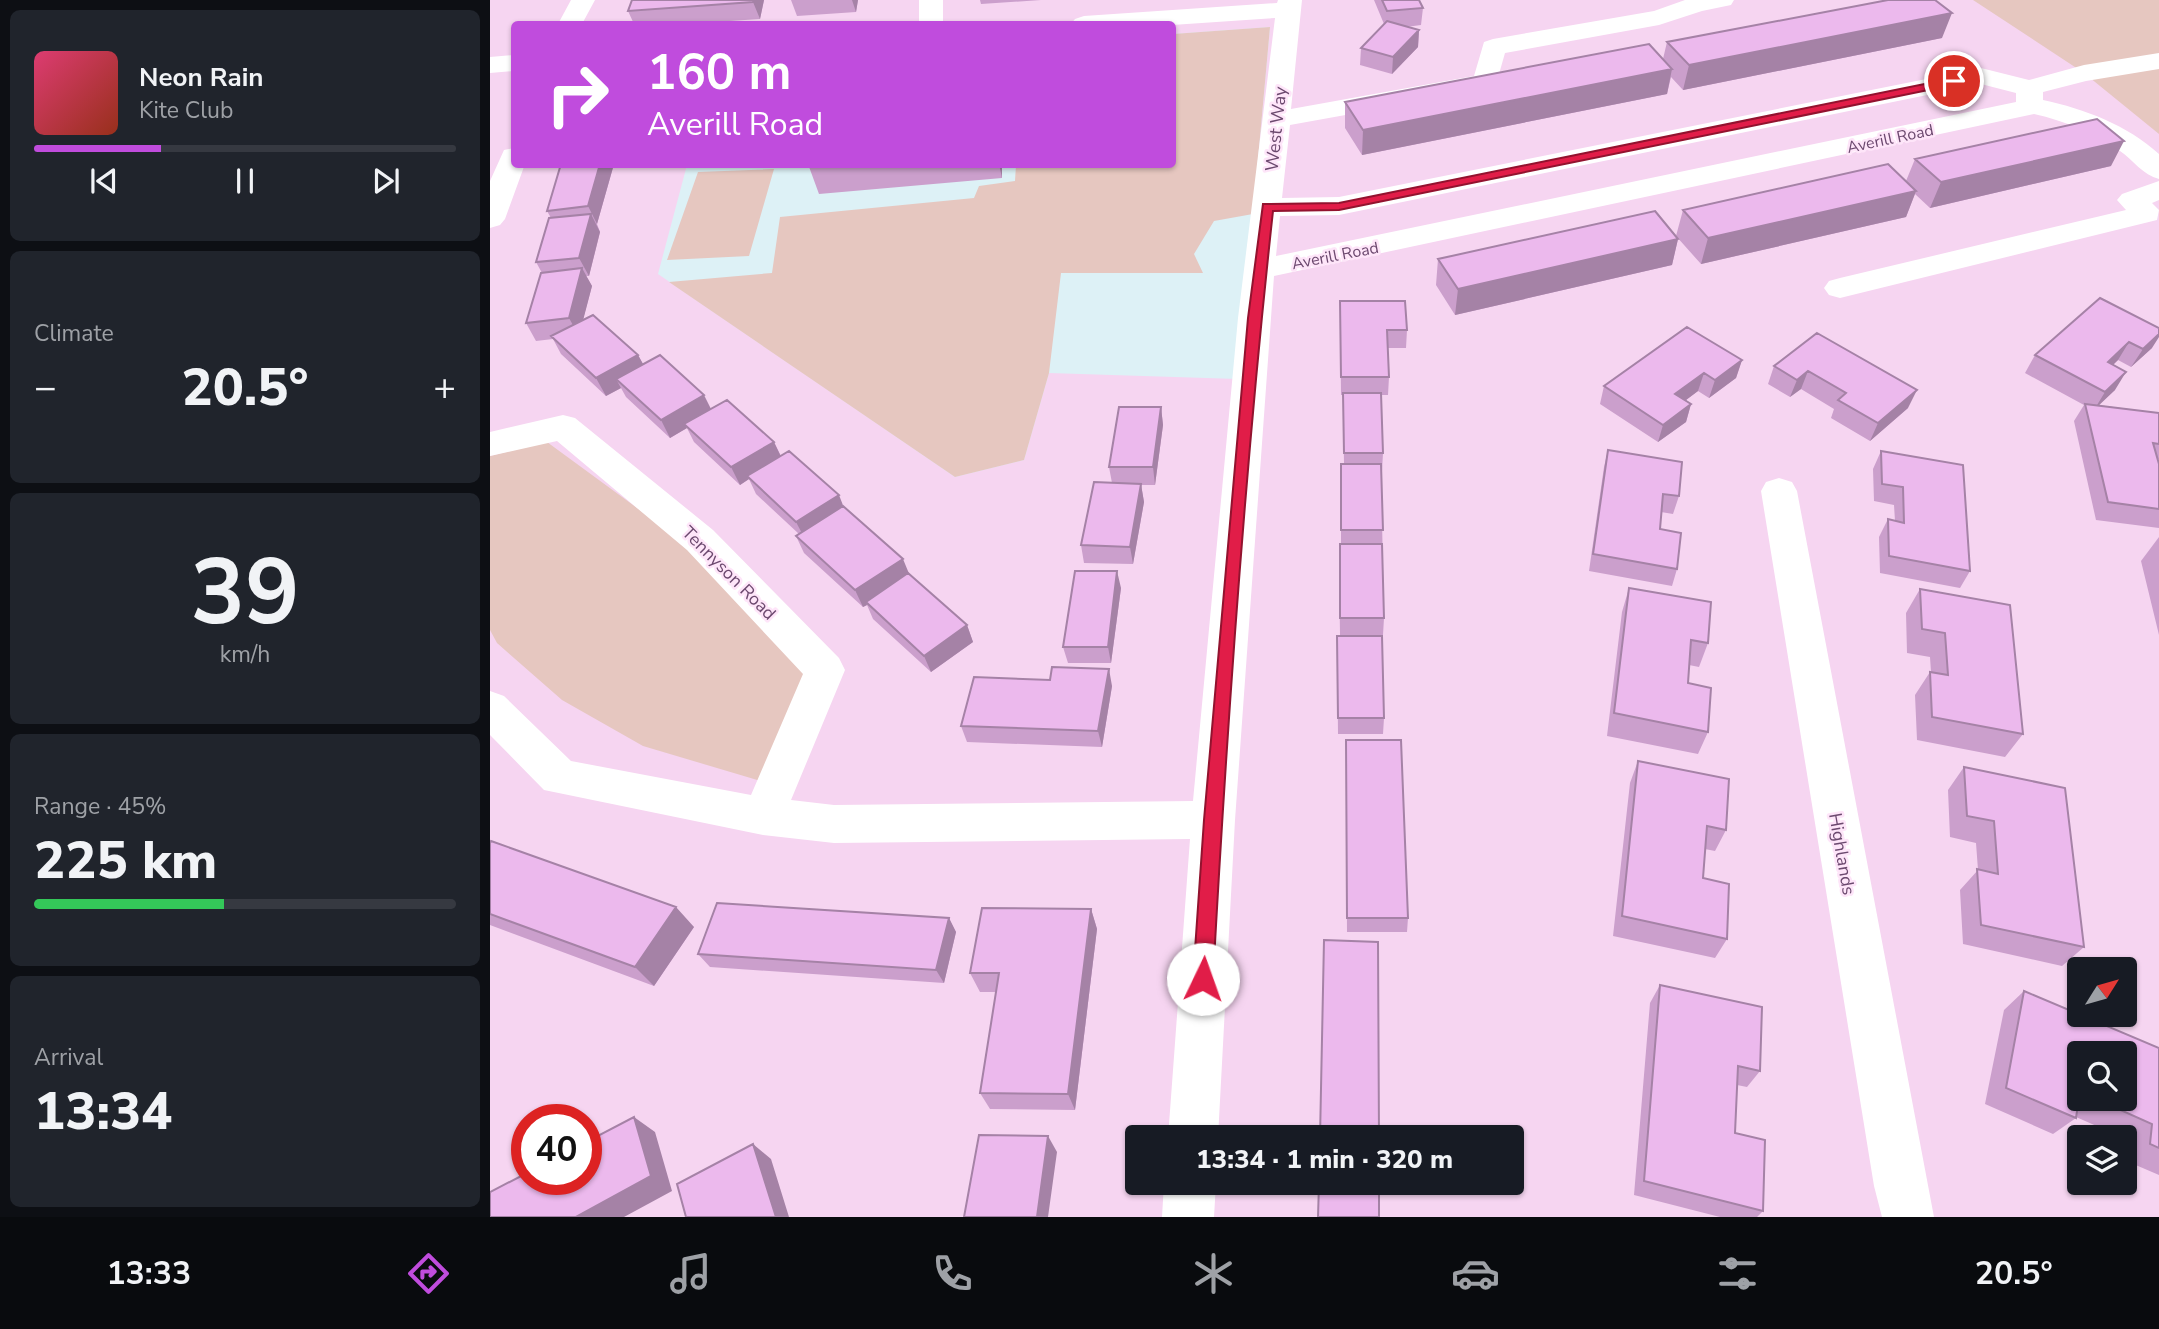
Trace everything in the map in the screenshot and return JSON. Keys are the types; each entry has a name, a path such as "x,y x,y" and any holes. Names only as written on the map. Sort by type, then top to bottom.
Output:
{"street":[{"path":"572,21 583,0"},
{"path":"931,0 931,21"},
{"path":"1279,119 1486,82 1493,47 1659,19 1697,4 1722,0"},
{"path":"1116,21 1288,5"},
{"name":"West Way","path":"1194,1125 1213,820 1260,269 1279,119 1288,5"},
{"name":"Averill Road","path":"1260,269 2021,111 2029,96 2084,73 2159,61"},
{"path":"490,65 511,64"},
{"path":"1267,207 1339,206 1981,76 2102,127 2144,154 2159,170"},
{"path":"490,219 511,164"},
{"path":"1840,288 2147,214 2132,200 2159,190"},
{"name":"Tennyson Road","path":"490,444 563,428 700,540 825,670 763,816"},
{"name":"Highlands","path":"1779,491 1900,1186 1908,1217"},
{"path":"490,708 559,777 763,816 834,824 1213,820"},
{"path":"1188,1217 1190,1195"}],"shaded area":[{"path":"490,0 2159,0 2159,1217 490,1217"},
{"path":"1973,0 2159,0 2159,134 2084,73"},
{"path":"1270,27 1238,379 1049,373 1024,460 955,477 658,274 686,168 1176,168 1176,34"},
{"path":"1270,27 1253,214 1214,221 1194,254 1203,273 1061,273 1049,373 1024,460 955,477 669,282 772,273 780,217 974,198 979,186 1015,181 1016,168 1176,168 1176,34"},
{"path":"774,169 749,256 667,260 698,172"},
{"path":"547,442 689,546 809,675 764,782 643,746 562,700 497,643 490,630 490,456"}],"building":[{"path":"632,0 754,0 628,11"},
{"path":"1382,0 1419,0 1423,8 1387,11"},
{"path":"1888,0 1935,0 1952,13 1689,65 1667,42"},
{"path":"1387,21 1419,30 1393,57 1361,48"},
{"path":"1649,44 1672,69 1363,130 1345,102"},
{"path":"2097,119 2124,141 1941,182 1915,159"},
{"path":"1888,164 1916,191 1708,238 1683,210"},
{"path":"560,168 599,168 588,206 547,211"},
{"path":"1655,211 1678,239 1458,289 1438,259"},
{"path":"591,214 579,258 536,262 549,218"},
{"path":"582,268 569,318 526,323 541,273"},
{"path":"2100,298 2159,328 2159,334 2143,349 2129,342 2108,362 2126,372 2105,392 2035,355"},
{"path":"1340,301 1405,301 1407,330 1387,330 1389,377 1341,377"},
{"path":"593,315 638,355 596,378 551,336"},
{"path":"1687,327 1742,360 1715,380 1704,373 1675,394 1691,404 1663,425 1604,386"},
{"path":"1817,333 1917,390 1878,423 1838,400 1846,393 1808,371 1797,380 1774,366"},
{"path":"660,355 704,395 661,420 616,379"},
{"path":"1343,393 1381,393 1383,453 1344,453"},
{"path":"727,400 774,442 731,467 684,424"},
{"path":"2085,404 2159,413 2159,444 2153,443 2159,464 2159,509 2108,502"},
{"path":"1119,407 1161,407 1153,467 1109,467"},
{"path":"1608,450 1682,462 1679,496 1663,494 1660,529 1681,533 1677,569 1593,554"},
{"path":"789,451 839,495 796,522 747,476"},
{"path":"1881,451 1963,465 1970,571 1889,556 1888,519 1904,523 1903,487 1882,484"},
{"path":"1341,464 1381,464 1383,530 1341,530"},
{"path":"1094,482 1141,484 1130,547 1081,545"},
{"path":"843,506 903,559 855,590 796,536"},
{"path":"1340,544 1382,544 1384,618 1340,618"},
{"path":"1075,571 1117,571 1108,647 1063,647"},
{"path":"908,573 967,625 924,656 866,602"},
{"path":"1629,588 1711,602 1708,643 1691,640 1688,683 1711,688 1708,732 1614,713"},
{"path":"1920,589 2010,605 2023,734 1932,717 1930,672 1948,675 1945,633 1922,629"},
{"path":"1337,636 1382,636 1384,718 1338,718"},
{"path":"1052,667 1109,669 1098,731 961,726 974,677 1050,680"},
{"path":"1346,740 1401,740 1408,918 1347,918"},
{"path":"1638,761 1729,779 1726,830 1707,826 1703,878 1729,884 1727,939 1622,916"},
{"path":"1964,767 2065,788 2084,947 1981,925 1977,869 1998,874 1994,821 1967,816"},
{"path":"491,841 676,907 635,967 490,914"},
{"path":"717,903 949,918 936,970 698,954"},
{"path":"982,908 1091,909 1068,1094 980,1093 999,973 970,973"},
{"path":"1324,940 1378,942 1379,1125 1320,1125"},
{"path":"1660,985 1762,1007 1760,1071 1738,1066 1735,1133 1765,1140 1763,1211 1644,1181"},
{"path":"2024,991 2067,1009 2067,1027 2109,1027 2159,1048 2159,1148 2150,1144 2152,1124 2123,1111 2137,1111 2137,1041 2067,1041 2067,1111 2077,1111 2076,1118 2006,1088"},
{"path":"634,1117 651,1176 576,1217 490,1217 490,1192 511,1181 511,1195 602,1195 602,1134"},
{"path":"979,1135 1048,1136 1037,1217 964,1217"},
{"path":"753,1144 776,1217 686,1217 677,1184"},
{"path":"1319,1195 1379,1195 1379,1217 1318,1217"}],"route":[{"path":"1203,979 1213,820 1254,318 1267,207 1339,206 1954,81"}]}
